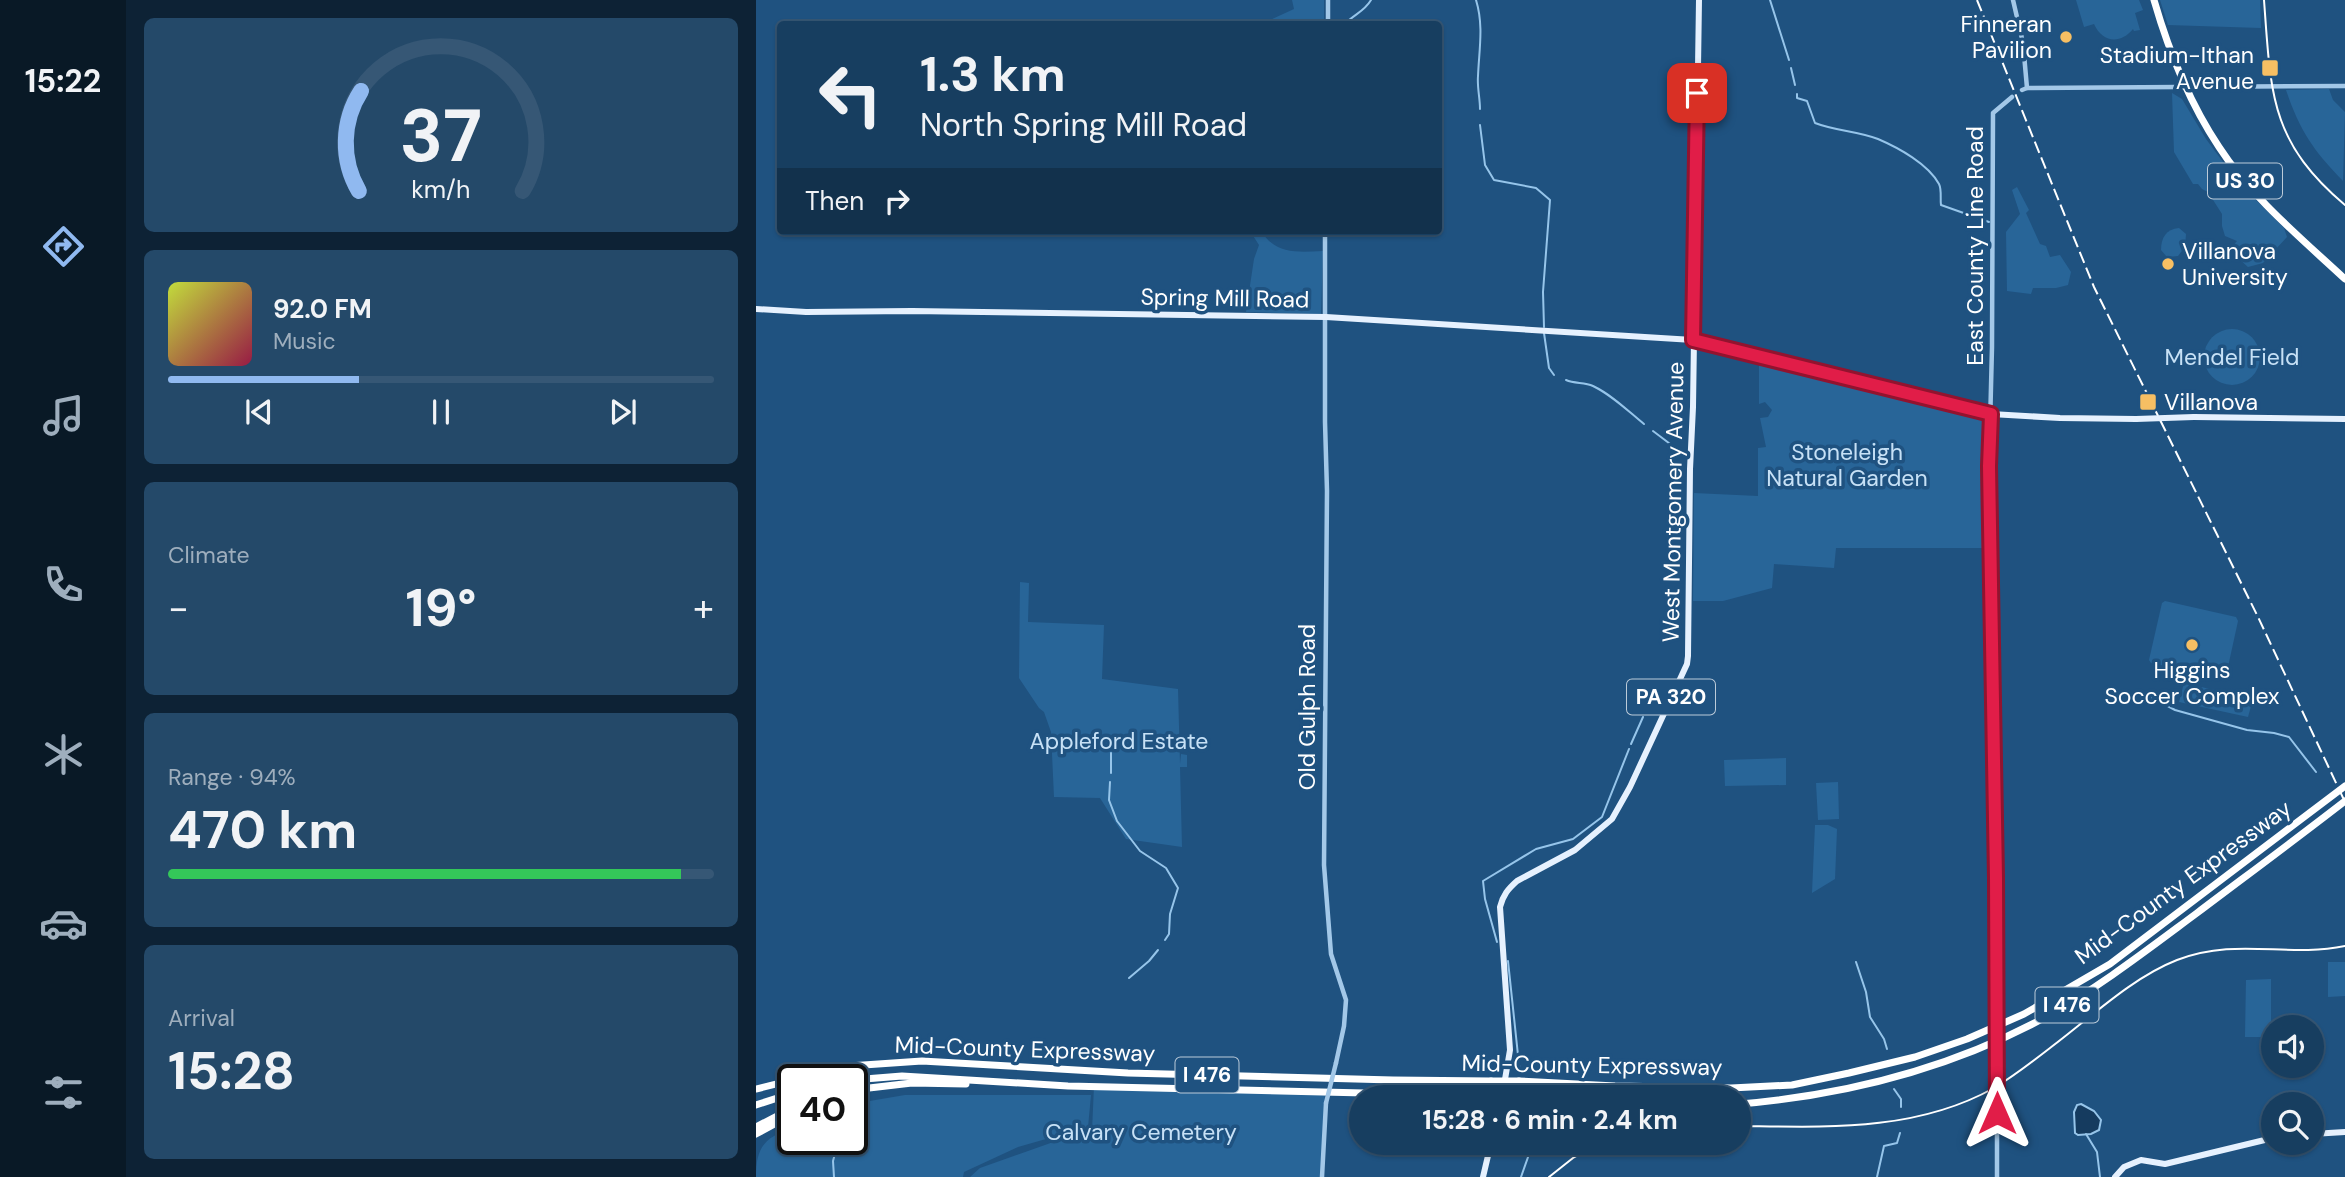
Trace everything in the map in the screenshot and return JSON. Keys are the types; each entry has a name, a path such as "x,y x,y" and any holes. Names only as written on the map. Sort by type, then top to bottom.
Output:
{"highway":[{"name":"US 30","path":"2154,0 2184,85 2220,149 2241,176 2345,279"},
{"name":"Mid-County Expressway","path":"756,1088 849,1066 922,1061 1128,1073 1519,1081 1615,1086 1731,1088 1792,1085 1915,1057 1967,1039 2024,1014 2110,964 2345,786"},
{"name":"Mid-County Expressway","path":"1751,1103 1816,1095 1880,1082 1952,1059 2025,1027 2103,982 2345,802"},
{"name":"Mid-County Expressway","path":"868,1079 902,1076 1052,1085 1349,1092"},
{"path":"868,1088 912,1083 1052,1085"},
{"path":"756,1105 777,1098"},
{"path":"756,1127 777,1118"},
{"path":"756,1136 777,1121"}],"main road":[{"name":"West Montgomery Avenue","path":"1504,1085 1510,1050 1500,907 1502,900 1517,881 1575,850 1612,818 1630,787 1687,664 1699,0"},
{"name":"Spring Mill Road","path":"756,309 801,312 1326,317 1693,340 1991,414 2060,418 2345,419"},
{"path":"2324,1133 2345,1132"},
{"path":"2115,1177 2123,1167 2141,1160 2165,1164 2261,1141"},
{"path":"1483,1177 1489,1155"}],"street":[{"path":"1328,0 1328,21"},
{"path":"2013,0 2023,43 2025,89 2184,85 2345,86"},
{"name":"East County Line Road","path":"1997,1177 1998,1008 1990,584 1993,113 2012,97"},
{"name":"Old Gulph Road","path":"1322,1177 1326,1103 1344,1026 1346,1000 1331,954 1324,865 1328,491 1325,422 1325,235"}],"green space":[{"path":"1292,0 1324,0 1324,21 1268,21 1294,9"},
{"path":"2076,0 2139,0 2143,10 2135,13 2140,30 2133,29 2123,38 2106,38 2094,24 2084,27"},
{"path":"2160,0 2260,0 2261,28 2168,25"},
{"path":"2329,89 2333,100 2345,112 2343,181 2309,139 2286,90"},
{"path":"2172,93 2182,99 2226,166 2284,228 2287,237 2263,263 2248,267 2229,250 2237,241 2225,236 2222,214 2208,192 2198,184 2193,184 2174,152"},
{"path":"2017,187 2029,210 2026,213 2040,244 2046,246 2050,257 2060,255 2071,272 2068,285 2033,288 2031,294 2007,291 2006,232 2020,214 2012,190"},
{"path":"2179,228 2186,234 2185,247 2178,256 2167,257 2161,250 2163,238 2171,230"},
{"path":"1253,235 1264,235 1274,244 1288,250 1323,251 1321,314 1246,312 1254,259 1259,245"},
{"name":"Mendel Field","path":"2232,329 2243,331 2252,337 2258,346 2258,368 2252,377 2243,383 2232,385 2221,383 2212,377 2206,368 2204,357 2206,346 2212,337 2221,331"},
{"name":"Stoneleigh Natural Garden","path":"1759,362 1791,370 1792,367 1987,416 1988,548 1836,548 1834,568 1774,564 1772,588 1723,601 1693,601 1694,493 1758,496 1758,448 1766,447 1760,418 1768,417 1772,410 1765,402 1759,404"},
{"name":"Appleford Estate","path":"1020,582 1029,583 1028,622 1104,625 1102,679 1178,689 1180,764 1181,754 1187,755 1187,767 1180,767 1182,847 1126,839 1100,798 1054,797 1051,732 1044,712 1019,678"},
{"name":"Higgins Soccer Complex","path":"2165,601 2236,617 2238,621 2226,676 2222,679 2151,663 2149,660 2162,603"},
{"path":"2184,683 2253,699 2248,717 2179,702"},
{"path":"1786,758 1786,785 1725,786 1724,760"},
{"path":"1838,782 1839,819 1818,820 1816,783"},
{"path":"1815,825 1828,825 1837,829 1835,879 1812,893"},
{"path":"2328,962 2345,962 2345,996 2328,997"},
{"path":"2271,979 2271,1015 2261,1015 2261,1037 2245,1037 2246,980"},
{"name":"Calvary Cemetery","path":"1094,1086 1325,1092 1322,1177 970,1177 980,1168 1076,1134 1092,1131"},
{"path":"905,1095 1091,1095 1088,1127 1018,1147 964,1172 963,1177 756,1177 760,1150 777,1134 777,1155 868,1155 868,1101"}],"shaded area":[{"path":"2081,1104 2094,1111 2101,1120 2099,1130 2091,1134 2075,1133 2074,1112 2077,1105"}],"waterway":[{"path":"1349,21 1371,0"},
{"path":"1476,0 1480,29 1480,109"},
{"path":"1770,0 1789,60"},
{"path":"1791,68 1795,85"},
{"path":"1797,94 1797,98 1807,101 1815,123 1870,136 1904,152 1934,177 1940,186 1941,205 1989,222"},
{"path":"1480,125 1485,165 1494,180 1536,188 1550,200 1543,292 1544,327"},
{"path":"1544,333 1549,368 1554,375"},
{"path":"1566,380 1600,390 1644,424"},
{"path":"1653,431 1686,456"},
{"path":"2140,691 2175,710 2247,730 2289,737 2316,772"},
{"path":"1631,744 1643,717"},
{"path":"1497,942 1483,881 1536,849 1573,839 1602,817 1629,749"},
{"path":"1111,753 1111,773"},
{"path":"1110,782 1109,800 1117,821 1140,851 1166,868 1178,888 1170,914 1169,934 1165,940"},
{"path":"1129,978 1158,950"},
{"path":"1508,961 1520,1074"},
{"path":"1856,962 1866,992 1870,1017 1887,1049"},
{"path":"1894,1089 1901,1099 1901,1107"},
{"path":"1877,1177 1884,1146 1897,1143 1900,1133"},
{"path":"2086,1134 2097,1152 2100,1177"},
{"path":"834,1177 835,1155"},
{"path":"1521,1177 1529,1155"}],"tram line":[{"path":"2264,0 2273,88 2288,136 2301,159 2320,182 2345,205"},
{"path":"1751,1126 1870,1124 1933,1113 1994,1088 2127,988 2177,960 2220,950 2302,950 2345,946"},
{"path":"1549,1177 1578,1155"}],"railway":[{"path":"1977,0 2094,287 2258,617 2345,802"}],"place":[{"name":"Finneran Pavilion","path":"2066,37"},
{"name":"Stadium-Ithan Avenue","path":"2270,68"},
{"name":"Villanova University","path":"2168,264"},
{"name":"Villanova","path":"2148,402"},
{"name":"Higgins Soccer Complex","path":"2192,645"}],"route":[{"path":"1697,93 1693,340 1991,414 1989,466 1998,1008 1997,1113"}]}
